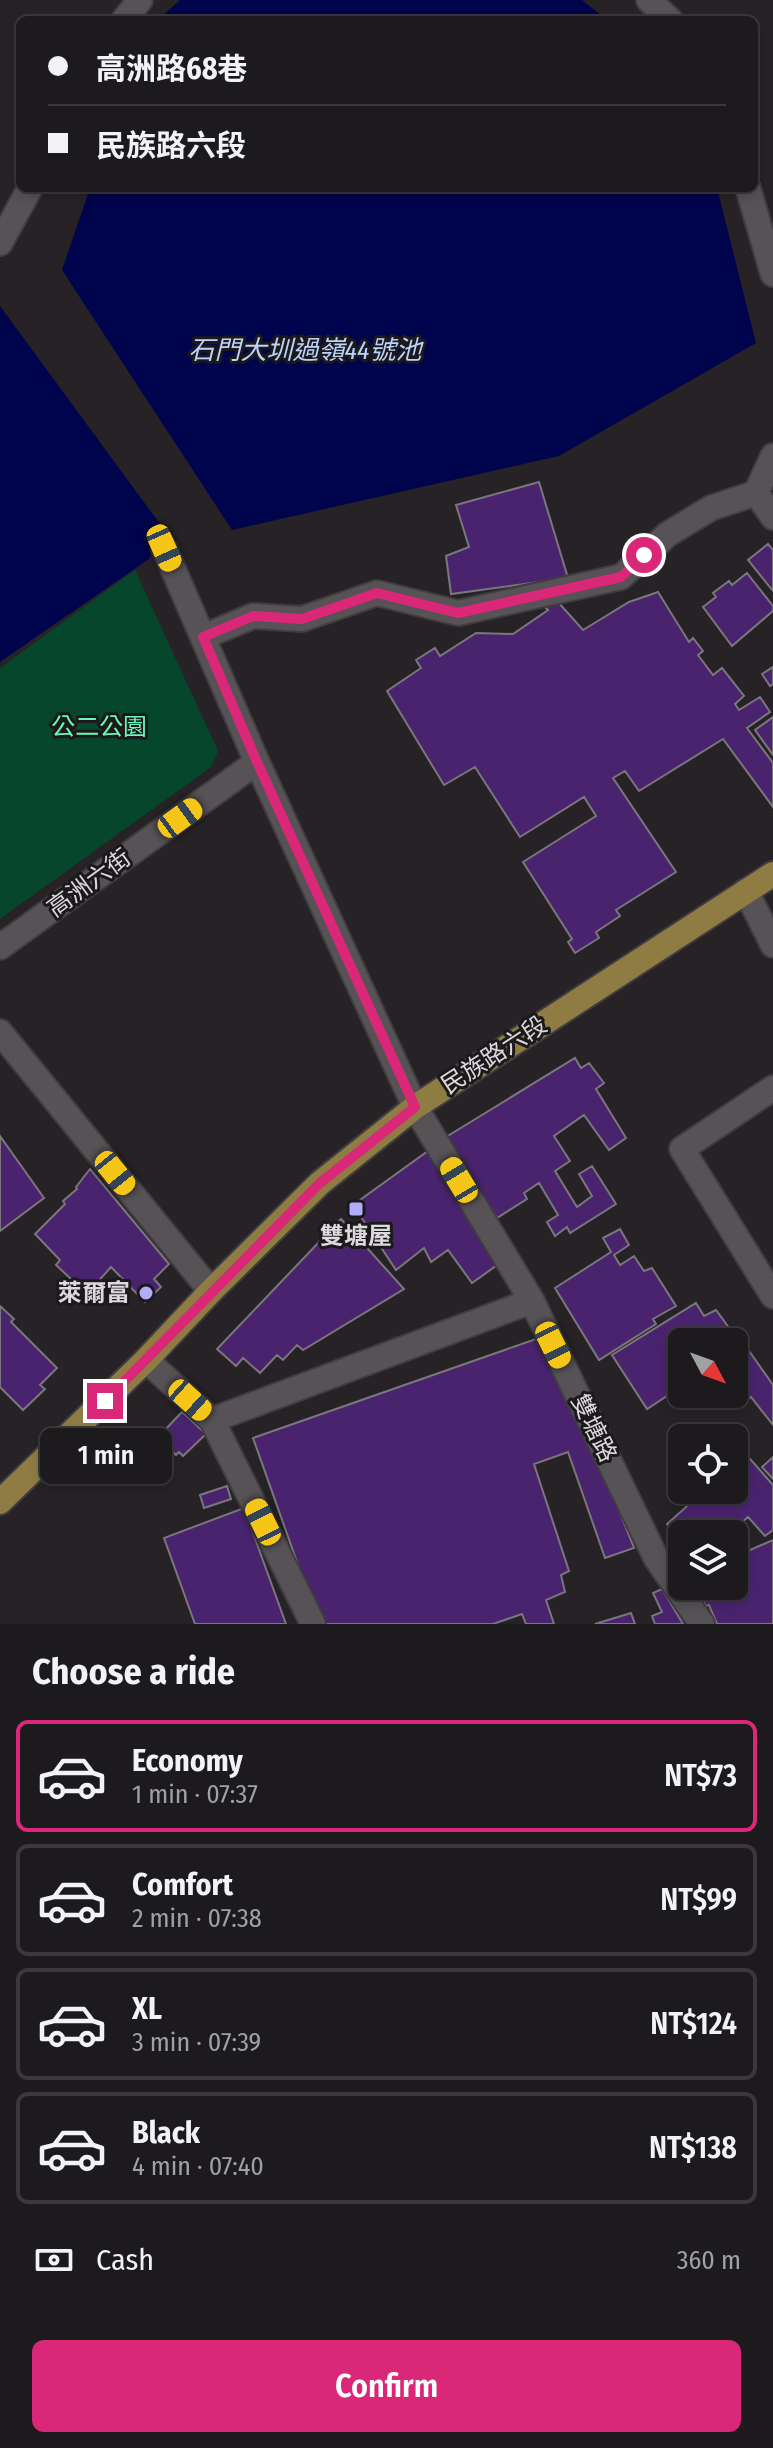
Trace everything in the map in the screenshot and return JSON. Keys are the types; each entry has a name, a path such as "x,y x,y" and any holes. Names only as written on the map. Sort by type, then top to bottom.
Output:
{"main road":[{"name":"民族路六段","path":"0,1502 146,1360 320,1183 415,1107 773,874"}],"street":[{"path":"127,16 140,0"},
{"path":"649,0 666,16"},
{"path":"0,243 28,192"},
{"path":"749,192 773,274"},
{"path":"203,637 253,616 302,619 377,593 458,613 621,577 668,534 711,508 756,493 773,456"},
{"path":"756,493 773,517"},
{"name":"雙塘路","path":"164,548 257,762 415,1107 532,1301 656,1558 702,1624"},
{"name":"高洲六街","path":"0,947 257,762"},
{"path":"746,891 773,945"},
{"path":"0,1032 211,1291"},
{"path":"773,1088 682,1149 773,1296"},
{"path":"212,1420 532,1301"},
{"path":"146,1360 212,1420 313,1624"}],"green space":[{"name":"公二公園","path":"135,570 218,751 211,767 0,919 0,668"}],"water":[{"path":"180,0 582,0 602,16 162,16"},
{"name":"石門大圳過嶺44號池","path":"89,192 718,192 756,343 559,456 232,530 62,270"},
{"path":"0,306 160,524 149,559 0,662"}],"building":[{"path":"539,482 568,578 451,594 446,556 469,547 456,505"},
{"path":"768,544 773,550 773,591 748,560"},
{"path":"747,573 773,606 773,611 732,646 703,607 716,597 713,593 729,581 732,585"},
{"path":"658,592 689,642 693,638 703,651 698,655 713,675 722,668 744,696 735,704 739,710 760,697 770,712 747,728 773,763 773,807 723,739 639,791 625,771 613,778 676,872 616,910 620,916 596,932 599,938 575,953 568,942 572,939 523,862 596,816 584,797 520,837 475,767 444,785 387,691 421,668 416,660 435,648 440,656 476,633 513,634 548,610 545,607 551,602 558,602 583,630 629,602"},
{"path":"773,667 773,684 770,686 762,674"},
{"path":"773,717 773,755 755,730"},
{"path":"575,1058 581,1068 589,1063 604,1083 596,1089 626,1138 609,1150 584,1115 554,1136 570,1161 555,1171 577,1207 592,1196 579,1174 592,1166 616,1204 570,1233 567,1227 555,1236 547,1222 558,1215 539,1183 524,1193 527,1199 497,1218 446,1137"},
{"path":"0,1136 44,1198 0,1231"},
{"path":"428,1151 500,1263 472,1283 448,1250 431,1262 424,1248 396,1270 353,1205"},
{"path":"90,1169 169,1264 154,1279 161,1287 145,1302 111,1267 87,1294 56,1265 60,1260 35,1234 65,1204 63,1201 77,1189"},
{"path":"341,1219 404,1289 303,1350 297,1345 283,1360 277,1355 260,1373 243,1358 236,1366 217,1349"},
{"path":"620,1229 629,1245 614,1255 620,1265 634,1256 644,1271 652,1268 676,1306 653,1319 656,1324 599,1360 555,1288 611,1252 603,1238"},
{"path":"696,1303 704,1316 716,1310 729,1328 668,1328 668,1395 647,1409 612,1355"},
{"path":"0,1306 14,1319 11,1322 57,1368 40,1385 45,1389 23,1410 0,1387"},
{"path":"536,1339 602,1467 634,1548 605,1558 568,1452 534,1464 569,1571 561,1575 565,1592 546,1600 554,1624 526,1624 522,1614 493,1624 319,1624 253,1438"},
{"path":"748,1349 773,1385 773,1425 751,1397 748,1399"},
{"path":"182,1412 206,1434 183,1456 179,1452 176,1455 161,1441 164,1437 161,1434"},
{"path":"748,1457 773,1485 773,1530 765,1536 748,1517 745,1520 671,1520 689,1504 748,1504"},
{"path":"773,1457 773,1479 762,1467"},
{"path":"227,1486 231,1499 204,1508 200,1495"},
{"path":"244,1508 286,1624 195,1624 164,1538"},
{"path":"773,1540 773,1624 717,1624 704,1600 748,1600 748,1551"},
{"path":"662,1589 683,1624 655,1624 652,1616 662,1612 653,1593"},
{"path":"631,1613 635,1624 595,1624"}],"place":[{"name":"雙塘屋","path":"356,1209"},
{"name":"萊爾富","path":"146,1293"}],"route":[{"path":"105,1401 320,1183 415,1107 203,637 253,616 302,619 377,593 458,613 621,577 644,555"}]}
